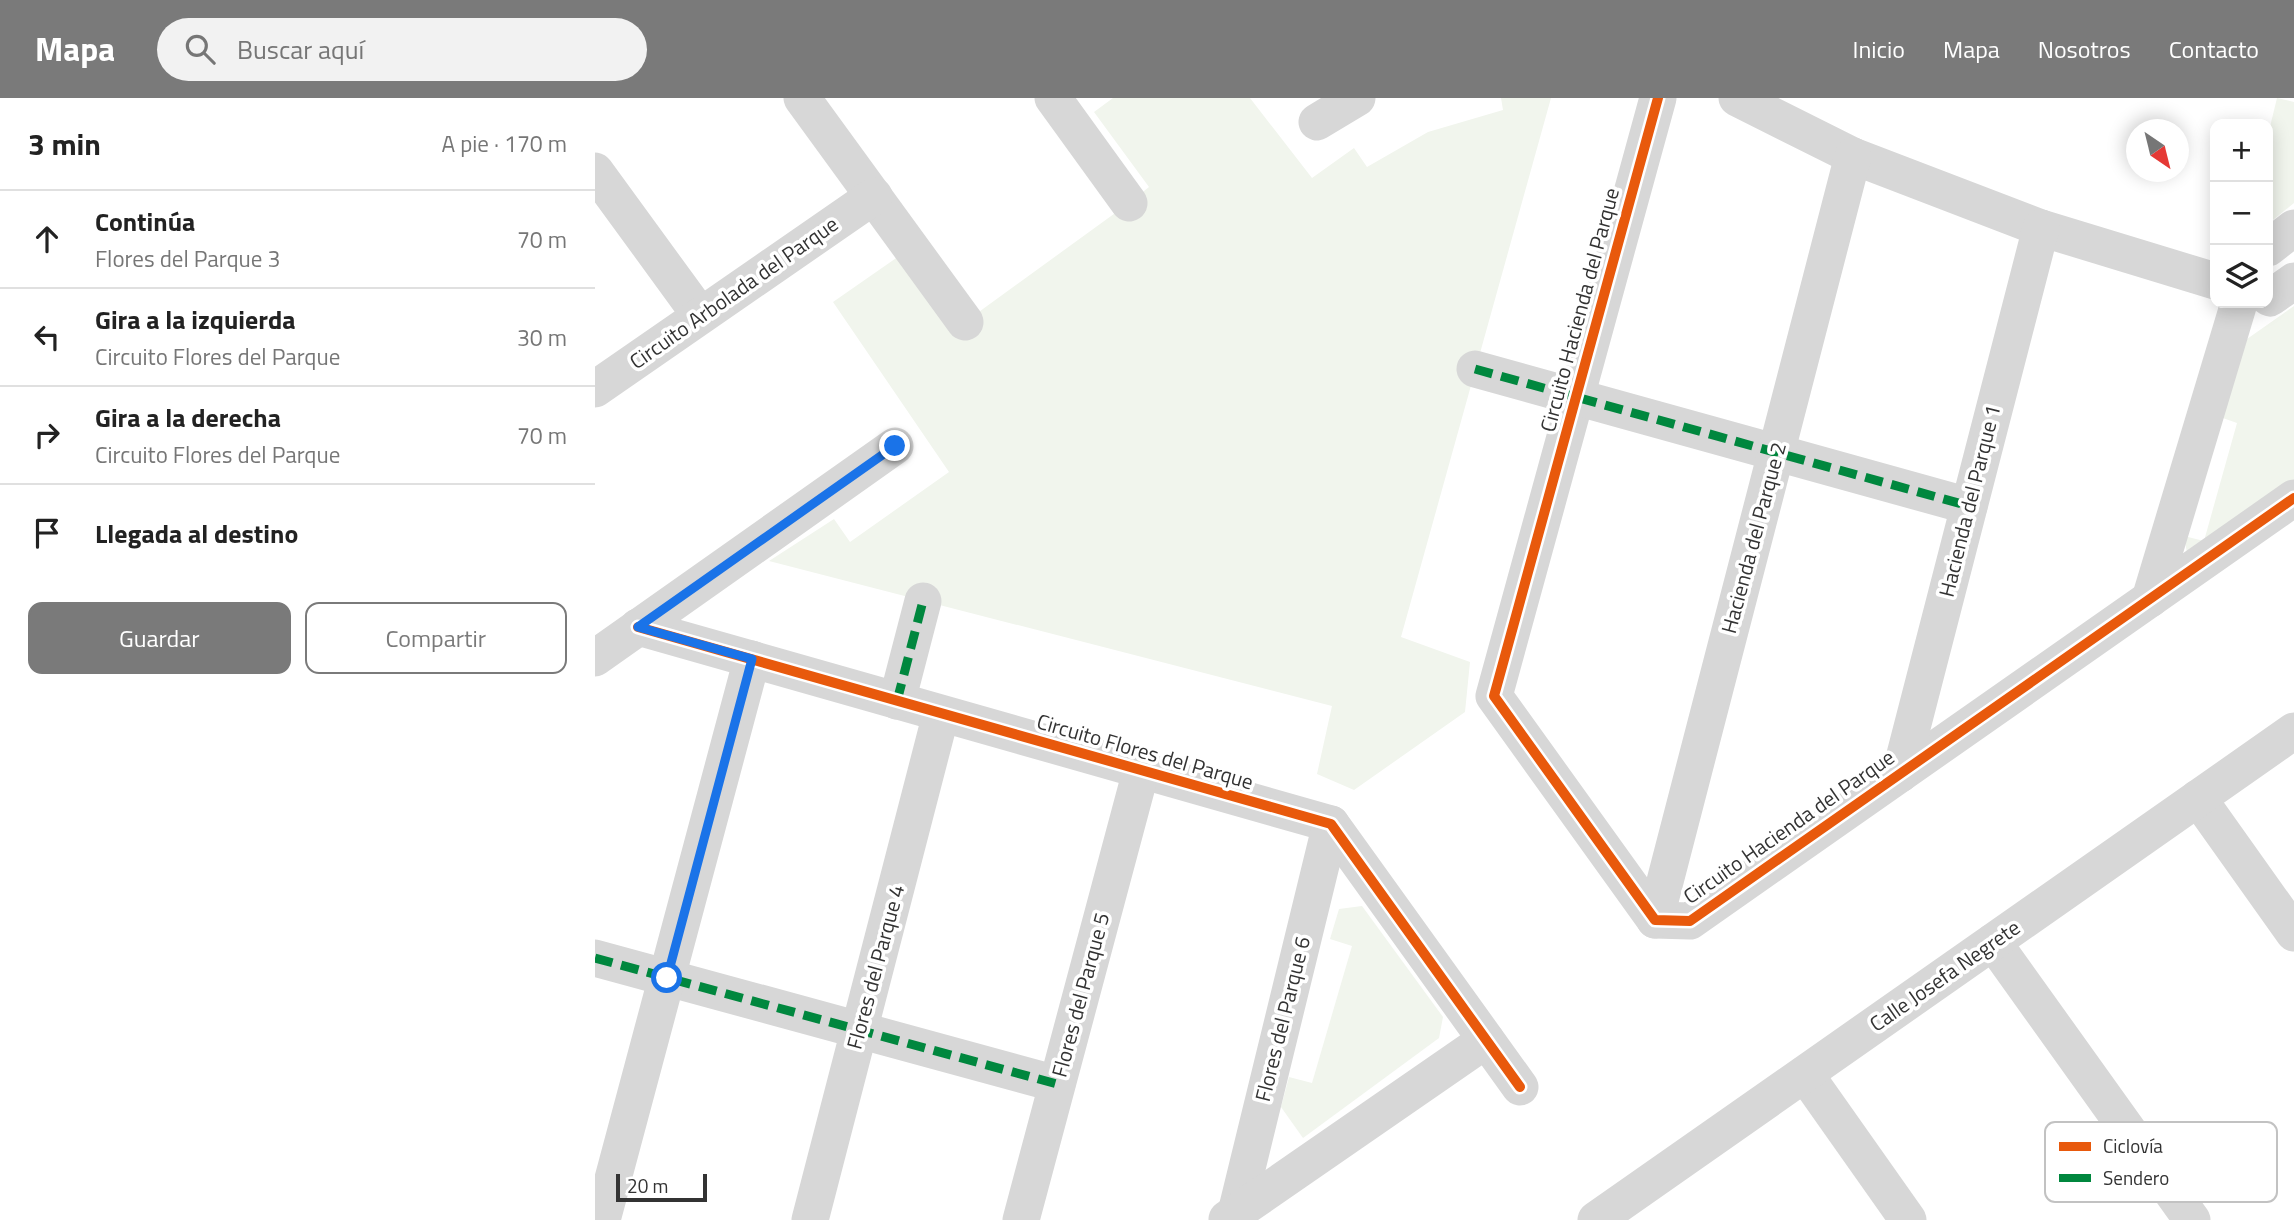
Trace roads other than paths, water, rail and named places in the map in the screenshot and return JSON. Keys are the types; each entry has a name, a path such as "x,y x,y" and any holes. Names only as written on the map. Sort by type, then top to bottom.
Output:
{"street":[{"path":"802,98 965,322"},
{"path":"1053,98 1129,203"},
{"path":"1317,122 1357,98"},
{"name":"Circuito Hacienda del Parque","path":"1658,98 1494,696 1655,920 1690,921 2294,498"},
{"path":"1737,98 1853,156 2041,228 2210,279"},
{"name":"Hacienda del Parque 2","path":"1655,920 1853,156"},
{"path":"595,171 700,315"},
{"name":"Circuito Arbolada del Parque","path":"595,389 874,196"},
{"name":"Hacienda del Parque 1","path":"1900,774 2041,228"},
{"path":"2272,245 2294,228"},
{"path":"2273,296 2294,281"},
{"path":"2150,599 2237,308"},
{"path":"1475,369 1969,506"},
{"path":"595,658 895,446"},
{"path":"897,701 923,601"},
{"name":"Circuito Flores del Parque","path":"638,627 1331,824"},
{"path":"602,1220 752,659"},
{"name":"Flores del Parque 4","path":"810,1220 941,714"},
{"name":"Calle Josefa Negrete","path":"1598,1220 2294,731"},
{"name":"Flores del Parque 5","path":"1021,1220 1141,771"},
{"path":"2198,798 2294,933"},
{"path":"1331,824 1520,1087"},
{"name":"Flores del Parque 6","path":"1231,1217 1331,824"},
{"path":"1993,942 2122,1122"},
{"path":"595,958 1057,1084"},
{"path":"1231,1217 1486,1040"},
{"path":"1805,1074 1908,1220"},
{"path":"2179,1202 2192,1220"}]}
